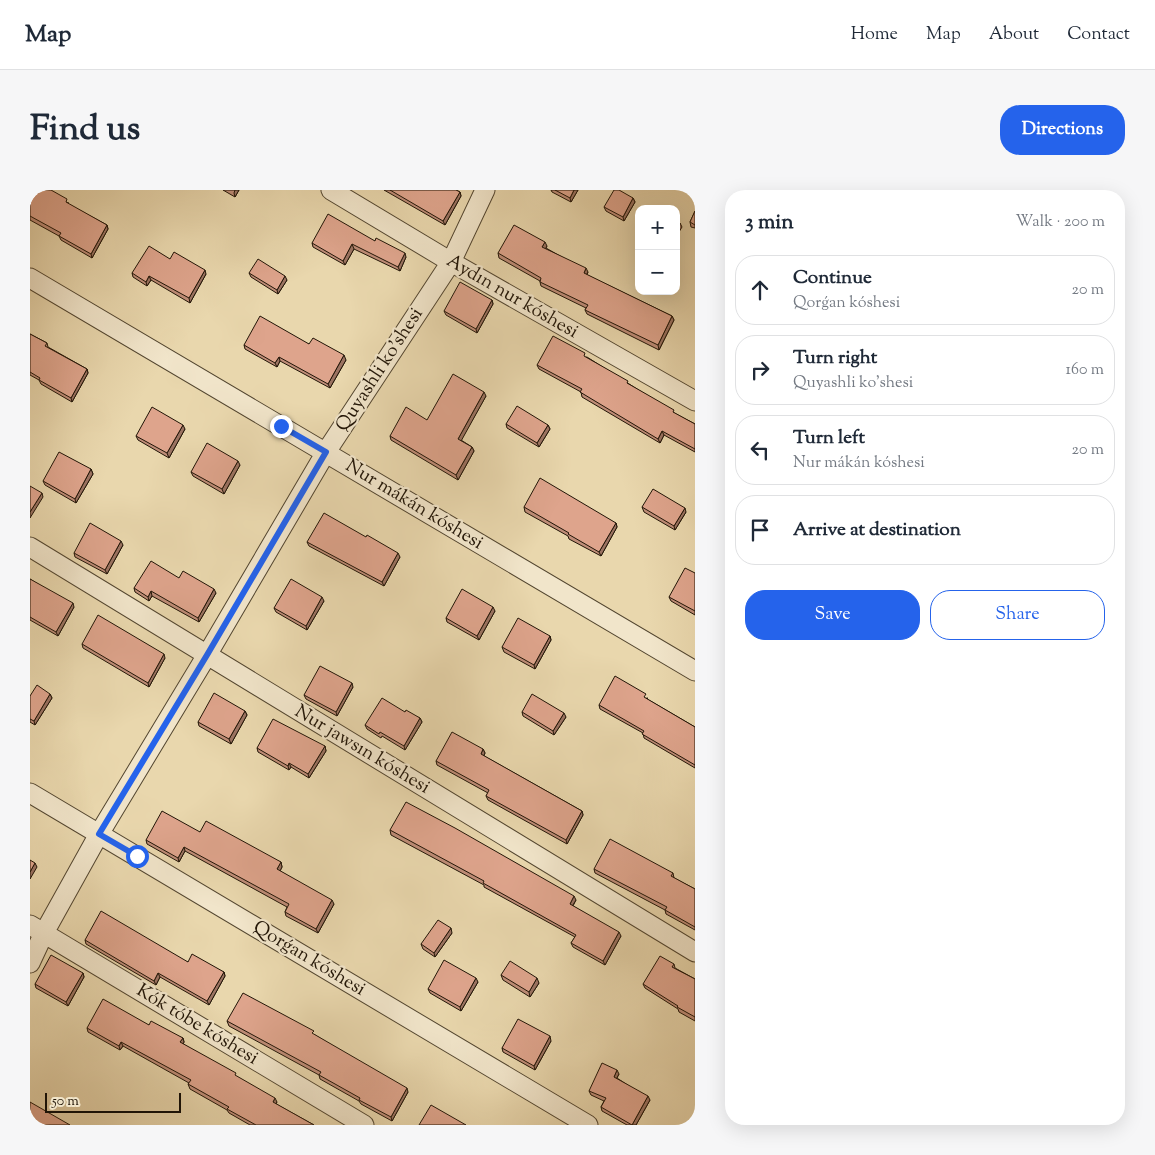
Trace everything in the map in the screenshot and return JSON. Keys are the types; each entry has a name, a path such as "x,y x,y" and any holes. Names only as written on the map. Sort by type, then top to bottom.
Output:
{"street":[{"name":"Aydın nur kóshesi","path":"331,190 451,262 695,401"},
{"name":"Quyashli ko'shesi","path":"30,963 37,929 99,834 326,452 451,262 485,190"},
{"name":"Nur mákán kóshesi","path":"30,278 695,671"},
{"name":"Nur jawsın kóshesi","path":"30,547 695,952"},
{"name":"Qorǵan kóshesi","path":"30,793 588,1125"},
{"name":"Kók tóbe kóshesi","path":"37,929 364,1125"}],"building":[{"path":"30,190 51,190 67,199 66,202 107,225 91,254 59,236 61,233 30,216"},
{"path":"390,190 456,190 460,192 443,221"},
{"path":"555,190 574,190 570,198"},
{"path":"614,190 619,190 633,198 623,217 604,207"},
{"path":"695,211 695,225 690,222"},
{"path":"328,214 375,241 376,238 405,253 398,267 352,244 343,261 312,243"},
{"path":"514,225 545,242 542,247 586,268 584,273 672,316 658,345 585,310 588,305 540,282 541,278 498,253"},
{"path":"149,246 170,259 174,252 205,270 189,298 149,276 146,282 132,273"},
{"path":"258,259 285,276 277,290 249,273"},
{"path":"460,282 492,300 476,329 444,311"},
{"path":"260,316 309,344 313,338 344,355 328,384 279,357 275,363 244,345"},
{"path":"30,334 47,343 45,346 87,369 71,398 39,380 40,378 30,372"},
{"path":"553,336 585,353 584,356 628,381 627,383 695,424 695,449 662,431 658,439 580,392 582,389 537,365"},
{"path":"453,374 484,392 458,439 472,447 456,475 390,436 406,407 427,420"},
{"path":"517,406 548,425 537,443 506,424"},
{"path":"152,407 183,425 167,453 136,436"},
{"path":"207,443 238,461 222,489 191,472"},
{"path":"59,452 91,469 75,499 43,481"},
{"path":"540,478 616,523 599,552 524,507"},
{"path":"30,486 42,493 30,512"},
{"path":"653,489 685,508 674,526 642,507"},
{"path":"324,513 398,553 382,582 307,542"},
{"path":"90,523 121,541 105,570 74,553"},
{"path":"151,561 179,578 183,571 214,589 198,618 151,591 148,597 134,588"},
{"path":"685,568 695,573 695,611 669,597"},
{"path":"30,579 73,603 56,632 30,617"},
{"path":"291,579 322,597 306,626 274,608"},
{"path":"462,589 493,607 477,636 446,618"},
{"path":"98,615 164,654 148,683 82,644"},
{"path":"518,618 550,636 534,665 502,647"},
{"path":"320,666 352,683 336,712 304,695"},
{"path":"615,676 646,694 644,697 695,727 695,765 642,734 644,731 599,705"},
{"path":"37,685 50,694 34,721 30,719 30,696"},
{"path":"214,693 245,711 229,739 198,722"},
{"path":"532,694 564,713 553,731 522,712"},
{"path":"382,698 405,712 406,710 420,718 404,746 365,725"},
{"path":"273,719 325,746 308,774 289,763 288,766 257,748"},
{"path":"452,732 483,749 481,754 582,811 566,840 486,796 489,790 436,761"},
{"path":"406,802 574,896 570,904 619,932 603,961 571,943 576,935 483,883 484,881 390,830"},
{"path":"162,811 200,832 206,821 281,862 277,869 332,900 316,929 285,912 289,904 184,847 178,858 146,840"},
{"path":"610,839 673,873 671,876 695,889 695,927 665,910 667,907 594,869"},
{"path":"30,860 35,863 30,872"},
{"path":"101,911 188,962 192,954 224,972 207,1001 158,973 154,981 85,940"},
{"path":"438,920 451,928 434,953 421,944"},
{"path":"51,955 83,973 66,1002 35,984"},
{"path":"660,956 674,964 672,967 695,979 695,1017 643,984"},
{"path":"444,960 476,978 460,1007 428,989"},
{"path":"510,961 537,978 529,992 501,975"},
{"path":"243,993 314,1031 312,1033 407,1088 391,1117 319,1075 321,1072 227,1021"},
{"path":"103,999 149,1025 151,1021 183,1038 180,1042 236,1073 235,1075 275,1098 273,1102 314,1125 256,1125 188,1084 191,1080 121,1042 119,1046 87,1028"},
{"path":"518,1019 550,1036 534,1066 502,1048"},
{"path":"602,1063 617,1070 614,1077 648,1096 632,1125 601,1107 606,1098 589,1091"},
{"path":"30,1102 70,1125 30,1125"},
{"path":"431,1105 466,1125 419,1125"}],"route":[{"path":"137,856 99,834 326,452 281,426"}]}
